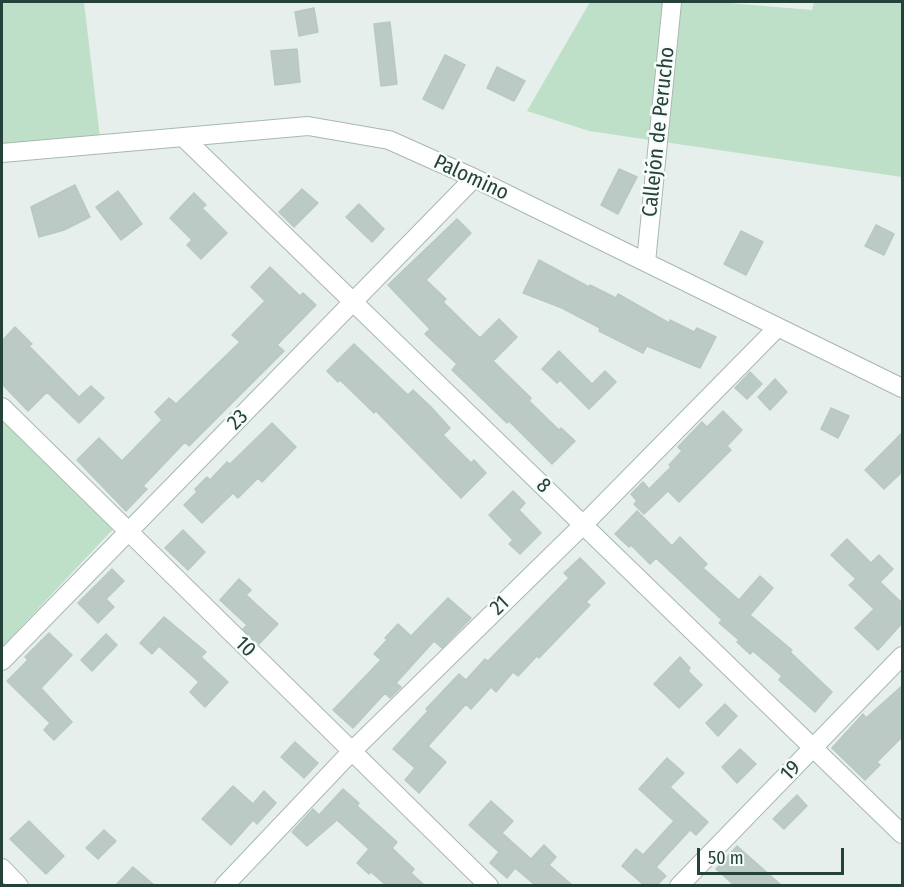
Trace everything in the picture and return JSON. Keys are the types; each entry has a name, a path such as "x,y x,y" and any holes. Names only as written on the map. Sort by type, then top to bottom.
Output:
{"street":[{"name":"Callejón de Perucho","path":"646,262 672,2"},
{"name":"Palomino","path":"2,153 308,126 389,140 474,178 903,388"},
{"name":"8","path":"184,138 903,834"},
{"name":"23","path":"2,661 474,178"},
{"name":"21","path":"224,885 351,752 583,525 778,327"},
{"name":"10","path":"2,407 489,885"},
{"name":"19","path":"679,885 903,656"},
{"path":"2,868 19,885"}],"green space":[{"path":"2,2 84,2 100,138 2,148"},
{"path":"590,2 717,2 812,10 814,2 902,2 902,177 589,131 527,111"},
{"path":"2,411 117,525 2,647"}],"building":[{"path":"314,8 318,32 299,36 295,12"},
{"path":"390,22 397,84 381,86 374,24"},
{"path":"297,49 300,82 275,85 271,51"},
{"path":"445,55 465,65 443,109 423,99"},
{"path":"497,67 525,81 514,101 487,88"},
{"path":"619,169 637,177 618,214 601,205"},
{"path":"75,185 90,217 64,230 39,237 31,207"},
{"path":"302,189 318,203 294,227 279,212"},
{"path":"118,191 142,224 121,240 96,207"},
{"path":"194,193 206,205 202,208 227,233 201,259 187,245 192,240 170,218"},
{"path":"359,204 384,229 372,242 346,217"},
{"path":"457,219 471,233 426,280 446,299 443,302 480,338 499,319 517,337 493,361 531,398 529,401 559,430 561,428 575,441 552,464 509,421 507,423 452,370 457,364 425,334 430,329 388,285"},
{"path":"876,225 894,234 884,255 865,246"},
{"path":"741,231 763,242 746,275 724,264"},
{"path":"539,260 589,287 590,285 616,298 618,294 669,323 670,320 694,332 697,328 716,337 700,368 647,346 643,353 599,331 600,328 562,308 523,293"},
{"path":"270,267 300,296 303,293 316,305 277,345 284,351 189,446 185,442 143,486 147,489 126,511 77,460 99,438 122,461 162,420 155,412 169,398 176,404 240,342 232,335 265,301 251,287"},
{"path":"15,327 32,344 29,346 79,397 91,386 104,398 79,423 47,392 28,411 2,384 2,341"},
{"path":"354,344 408,395 413,390 431,407 450,428 443,435 471,463 474,460 486,473 461,498 376,411 374,413 340,380 338,382 327,371"},
{"path":"559,351 592,384 605,371 616,382 589,409 560,380 557,383 542,369"},
{"path":"750,372 762,384 747,399 735,388"},
{"path":"775,379 787,392 770,410 758,397"},
{"path":"831,408 849,416 838,438 821,429"},
{"path":"723,411 742,430 727,446 731,450 679,502 668,491 644,514 634,504 637,501 631,494 643,482 649,489 671,467 669,465 682,451 678,447 702,422 707,427"},
{"path":"272,423 296,447 262,482 258,478 238,498 233,493 202,523 184,505 197,492 195,489 207,477 210,480 227,462 230,464"},
{"path":"903,432 903,471 884,489 865,470"},
{"path":"513,491 525,503 519,510 541,533 520,554 509,544 513,540 489,515"},
{"path":"637,511 672,546 680,537 707,564 703,568 739,600 760,576 773,588 750,615 792,650 790,652 832,692 815,712 779,680 782,676 753,651 750,654 737,642 739,640 719,623 722,620 656,558 650,564 631,545 629,547 615,534"},
{"path":"183,530 205,552 188,570 165,548"},
{"path":"847,539 871,563 879,555 893,569 880,582 903,604 903,622 878,650 855,628 874,609 849,585 856,579 831,555"},
{"path":"580,558 605,583 586,602 590,605 539,658 537,656 518,676 513,672 496,692 491,687 471,709 466,704 428,746 446,762 419,793 405,780 415,768 393,749 459,674 466,680 485,659 488,661 569,578 564,573"},
{"path":"112,569 124,581 106,599 114,607 98,623 78,603"},
{"path":"239,579 251,590 246,595 278,624 259,644 243,629 247,625 220,600"},
{"path":"448,598 471,618 442,648 434,641 396,683 401,687 390,698 385,693 353,728 333,710 381,660 374,654 387,640 385,638 398,624 411,636"},
{"path":"164,617 206,652 201,657 228,682 205,707 190,692 199,682 159,646 152,654 140,643"},
{"path":"49,633 72,655 41,688 72,722 54,740 44,730 50,723 7,681 28,660 25,657"},
{"path":"106,634 117,645 92,671 81,660"},
{"path":"680,657 690,668 688,671 702,685 679,708 654,684"},
{"path":"903,685 903,736 877,762 880,765 865,780 832,748 863,714 866,718"},
{"path":"725,704 737,716 718,736 706,723"},
{"path":"295,742 318,763 304,778 281,757"},
{"path":"740,749 756,764 737,783 722,767"},
{"path":"667,758 684,773 670,787 708,822 696,835 690,830 656,867 666,876 657,885 644,885 622,866 636,849 643,855 674,821 639,789"},
{"path":"233,786 253,804 264,791 276,803 257,824 253,820 231,845 202,819"},
{"path":"343,789 359,803 357,806 397,842 392,848 414,869 411,873 424,885 386,885 371,872 369,874 357,863 369,849 337,820 307,846 292,832 313,809 319,815"},
{"path":"797,795 807,806 784,829 773,819"},
{"path":"491,801 513,821 502,833 531,859 544,845 556,857 549,865 572,885 535,885 515,868 507,878 490,863 499,852 469,825"},
{"path":"29,821 64,856 46,874 10,839"},
{"path":"104,830 116,841 98,859 86,848"},
{"path":"737,846 781,885 734,885 716,869"},
{"path":"133,867 154,885 116,885"}]}
